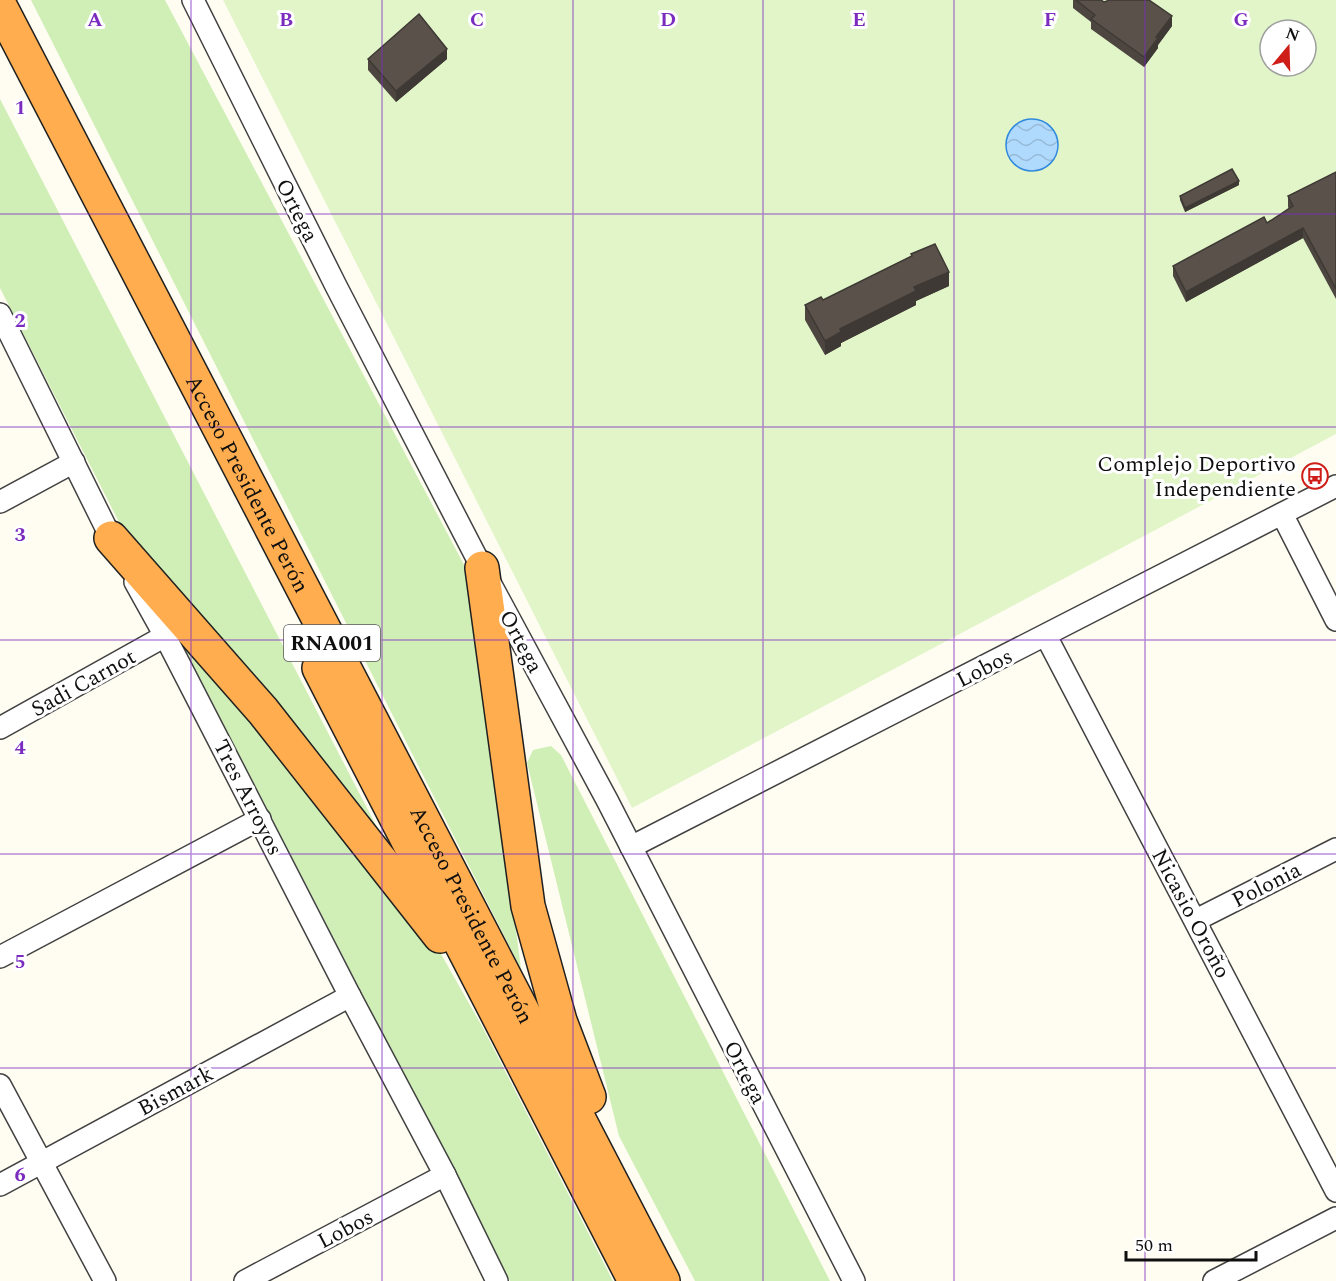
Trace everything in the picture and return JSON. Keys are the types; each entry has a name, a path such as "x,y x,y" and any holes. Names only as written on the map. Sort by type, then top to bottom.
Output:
{"highway":[{"name":"Acceso Presidente Perón","path":"0,6 664,1281"},
{"name":"Acceso Presidente Perón","path":"0,54 635,1281"},
{"path":"111,538 263,711 435,928 452,953 487,1019 543,1102"},
{"path":"482,568 523,877 546,977 576,1066 602,1128 652,1231 664,1281"}],"street":[{"name":"Ortega","path":"192,0 336,286 482,568 631,847 854,1281"},
{"name":"Tres Arroyos","path":"0,314 111,538 165,636 445,1175 497,1281"},
{"path":"0,502 74,462"},
{"name":"Lobos","path":"631,847 1336,486"},
{"path":"1282,514 1336,620"},
{"name":"Sadi Carnot","path":"0,728 165,636"},
{"name":"Nicasio Oroño","path":"1046,636 1336,1191"},
{"path":"0,957 260,819"},
{"name":"Polonia","path":"1196,920 1336,849"},
{"name":"Bismark","path":"0,1185 350,996"},
{"path":"0,1085 105,1281"},
{"name":"Lobos","path":"245,1281 445,1175"},
{"path":"1214,1281 1336,1218"}],"green space":[{"path":"31,0 165,0 470,576 521,969"},
{"path":"223,0 1336,0 1336,434 632,808"},
{"path":"0,99 382,837 123,530 0,288"},
{"path":"168,616 437,947 483,1028 613,1281 510,1281"},
{"path":"551,746 561,755 830,1281 695,1281 619,1136 527,763 533,750"}],"water":[{"path":"1027,119 1037,119 1051,126 1058,145 1051,164 1037,171 1027,171 1017,167 1010,160 1006,150 1006,140 1010,130 1017,123"}],"building":[{"path":"1076,0 1104,2 1108,0 1149,0 1172,16 1144,57 1091,19 1095,15"},
{"path":"419,14 447,49 396,91 368,59"},
{"path":"1232,169 1239,181 1185,208 1180,196"},
{"path":"1336,172 1336,289 1303,228 1186,292 1173,266 1264,217 1267,223 1293,206 1288,196"},
{"path":"935,244 949,272 914,287 916,291 840,329 841,332 825,341 805,305 821,297 823,300"}],"place":[{"name":"Complejo Deportivo Independiente","path":"1315,476"}]}
